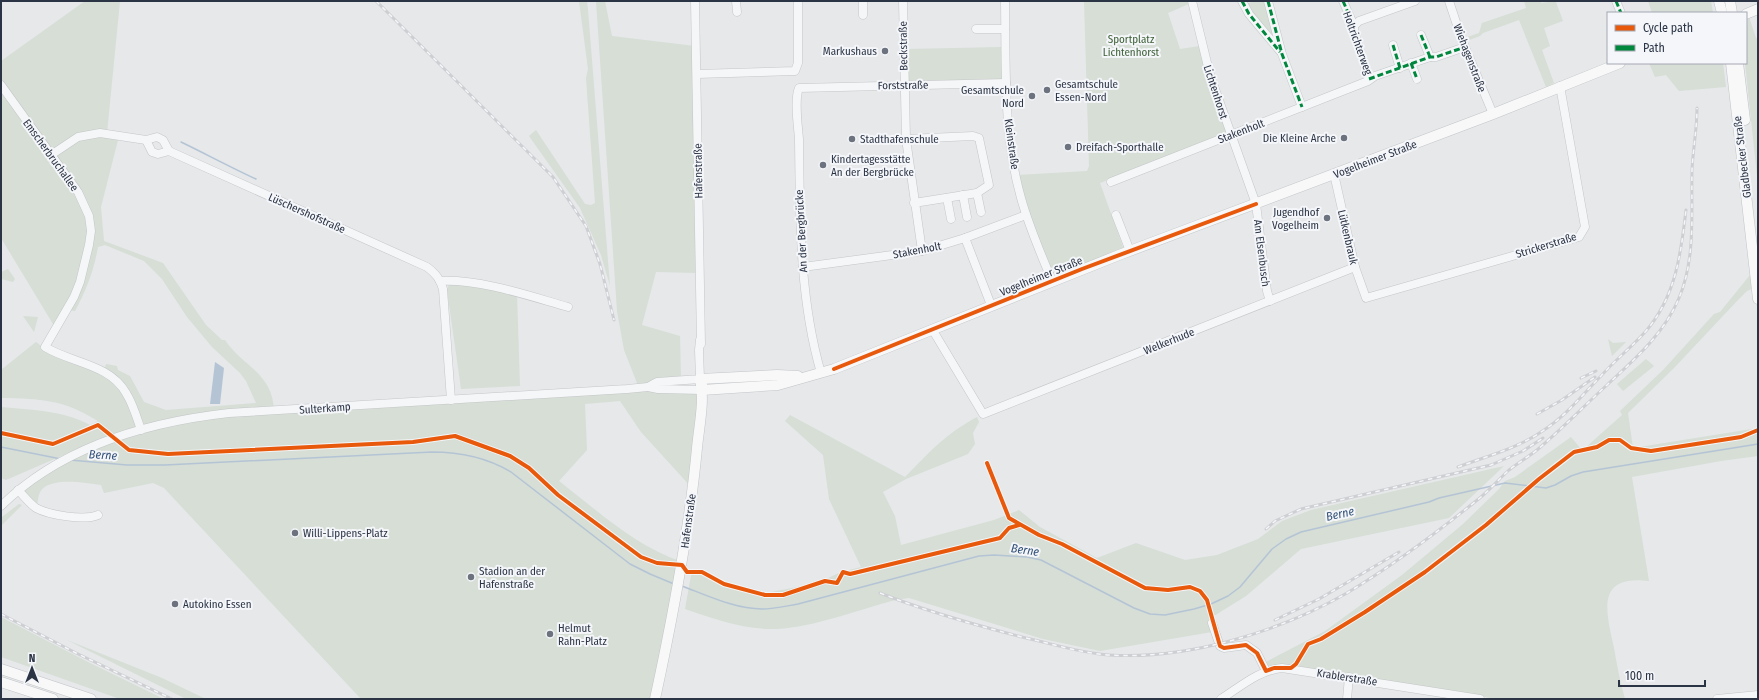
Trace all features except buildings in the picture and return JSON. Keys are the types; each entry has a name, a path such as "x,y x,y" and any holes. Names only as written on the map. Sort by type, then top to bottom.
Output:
{"main road":[{"path":"1719,1 1722,12"},
{"path":"1730,1 1732,12"},
{"path":"1747,14 1758,9"},
{"name":"Vogelheimer Straße","path":"702,390 778,385 802,377 821,373 1052,281 1493,114 1617,64"},
{"name":"Gladbecker Straße","path":"1731,64 1758,299"},
{"name":"Gladbecker Straße","path":"1738,64 1758,244"},
{"name":"Vogelheimer Straße","path":"702,379 777,375 802,377"},
{"name":"Hafenstraße","path":"655,699 678,585 693,484 702,379"},
{"path":"1,669 91,699"},
{"path":"1,682 53,699"}],"street":[{"name":"Hafenstraße","path":"696,1 700,340 702,379"},
{"path":"736,1 736,12"},
{"path":"696,74 794,72 798,68 798,1"},
{"path":"863,1 863,15"},
{"name":"Beckstraße","path":"903,1 903,85 906,139 922,251"},
{"name":"Kleinstraße","path":"1005,1 1006,84 1013,161 1026,215 1052,281"},
{"name":"Lichtenhorst","path":"1192,1 1210,75 1230,135 1256,204"},
{"path":"1242,1 1251,18 1282,54"},
{"path":"1268,1 1282,54 1302,107"},
{"name":"Holtrichterweg","path":"1343,1 1354,26 1354,32 1369,79 1412,63 1430,57 1436,58 1465,47"},
{"path":"1354,26 1359,21 1415,1"},
{"name":"Wiehagenstraße","path":"1449,1 1465,47 1493,114"},
{"path":"1616,1 1621,12"},
{"path":"976,29 1005,29"},
{"path":"1422,35 1430,57"},
{"path":"1393,45 1400,68"},
{"path":"1412,63 1417,79"},
{"name":"Stakenholt","path":"1111,182 1368,81 1369,79"},
{"name":"Forststraße","path":"799,88 1006,84"},
{"name":"Emscherbruchallee","path":"1,85 78,192 89,216 91,231 80,282 74,297 45,347 59,356 94,367 114,378 126,392 141,430"},
{"name":"Strickerstraße","path":"1366,298 1579,237 1585,227 1560,86"},
{"name":"An der Bergbrücke","path":"799,88 800,219 803,267 810,320 821,373"},
{"name":"Lüschershofstraße","path":"51,155 71,140 91,134 108,134 146,140 157,137 163,140 169,151 427,267 435,273 440,281"},
{"path":"906,139 973,136 979,138 989,185 978,193 914,203"},
{"name":"Lüschershofstraße","path":"146,140 152,152 158,154 169,151"},
{"name":"Lütkenbrauk","path":"1334,174 1355,267 1366,298"},
{"path":"978,193 981,212"},
{"path":"963,195 967,217"},
{"path":"947,198 951,219"},
{"name":"Am Elsenbusch","path":"1256,204 1267,291 1270,300"},
{"name":"Stakenholt","path":"803,267 922,251 965,238 1026,215"},
{"path":"1116,215 1130,251"},
{"path":"965,238 991,305"},
{"name":"Welkerhude","path":"932,329 983,414 1355,267"},
{"path":"451,400 445,317 440,281 454,280 508,291 568,307"},
{"name":"Sulterkamp","path":"648,387 657,382 702,379"},
{"name":"Sulterkamp","path":"1,506 18,490 56,464 74,455 108,441 141,430 197,418 229,413 648,387 658,389 702,390"},
{"path":"18,490 30,504 46,512 83,518 98,516"},
{"path":"1212,622 1220,646 1224,648 1246,645 1257,653 1266,671"},
{"name":"Krablerstraße","path":"1221,699 1266,671 1274,668 1291,668 1480,699"},
{"path":"1347,699 1349,677"},
{"path":"1722,699 1758,695"}],"green space":[{"path":"85,1 120,1 107,133 119,136 101,207 104,241 163,263 206,325 222,340 225,340 232,349 263,379 272,398 274,411 141,429 134,409 104,371 106,364 117,366 118,370 130,376 144,402 166,410 256,403 246,381 240,373 212,347 187,317 162,279 144,261 105,245 98,247 92,272 75,311 68,310 78,282 56,329 1,238 1,61"},
{"path":"579,1 587,1 588,10 610,286 601,255 580,208 529,136 536,130 585,204 591,205 595,203 586,78 588,69"},
{"path":"596,1 605,1 612,36 695,46 698,273 656,272 642,325 680,336 681,379 648,387 702,390 692,488 641,432 620,401 585,404 587,450 559,481 603,516 648,547 682,562 653,699 361,699 164,488 153,483 104,493 101,485 77,482 59,482 45,487 40,492 37,505 19,490 96,446 197,418 639,388 624,350 617,311"},
{"name":"Sportplatz Lichtenhorst","path":"1084,1 1191,1 1191,3 1168,13 1180,49 1200,46 1229,134 1100,183 1124,250 1053,277 1028,219 1017,175 1087,171 1089,166"},
{"path":"1255,1 1265,1 1275,42 1246,4"},
{"path":"1524,1 1541,1 1541,3 1557,1 1556,2 1563,21 1544,28 1550,46 1542,50 1554,83 1546,87 1519,20 1483,33 1480,36 1464,42 1462,39 1479,33 1482,23 1526,8"},
{"path":"1648,1 1711,1 1713,12 1652,12"},
{"path":"1748,14 1756,38 1758,38 1758,185 1745,64 1747,64"},
{"path":"1001,47 1002,82 906,83 907,49"},
{"path":"1649,64 1723,64 1726,87 1679,91 1666,75 1655,77"},
{"path":"8,269 15,279 13,282 1,279 1,272"},
{"path":"1750,275 1756,287 1747,291 1674,368 1628,413 1633,448 1758,428 1758,456 1632,477 1649,581 1632,580 1620,583 1612,590 1608,598 1607,609 1608,621 1625,699 1497,699 1352,675 1267,669 1264,663 1325,631 1402,575 1463,524 1499,489 1505,481 1515,477 1571,437 1581,449 1585,448 1622,415 1620,411 1663,370 1714,314 1720,312"},
{"path":"458,282 517,294 520,386 461,389 447,290 449,284"},
{"path":"23,316 38,317 34,332"},
{"path":"1608,339 1613,343 1626,342 1612,356"},
{"path":"36,342 45,349 104,373 125,393 139,429 73,451 6,480 1,478 1,407 35,410 68,416 90,425 98,421 62,404 40,400 1,398 1,370"},
{"path":"1646,359 1654,366 1623,391 1617,384"},
{"path":"790,415 905,477 955,430 977,417 979,422 973,433 975,444 968,454 906,479 883,492 895,516 901,545 994,520 1019,510 1040,527 1097,558 1136,543 1185,560 1217,555 1258,539 1282,521 1311,510 1504,466 1449,518 1301,549 1246,596 1209,619 1212,632 1100,651 1043,639 909,598 895,600 821,622 791,628 777,629 741,626 685,609 692,570 760,594 808,585 824,580 841,572 861,567 829,499 823,455 785,421"},
{"path":"19,504 22,505 1,526 2,517"},
{"path":"1,617 164,699 120,699 1,657"},
{"path":"67,640 162,678 206,699 186,699"}],"water":[{"path":"215,362 224,368 220,404 210,404"}],"waterway":[{"path":"181,142 256,179"},
{"name":"Berne","path":"682,586 741,607 762,609 798,604 979,556 994,555 1027,557 1041,560 1134,608 1150,614 1165,615 1211,604 1228,596 1240,587 1272,549 1286,539 1301,532 1505,483 1546,488 1583,472 1758,444"},
{"name":"Berne","path":"1,447 61,459"},
{"name":"Berne","path":"70,460 127,465 165,465 432,452 473,456 511,472 630,564 674,584"}],"railway":[{"path":"376,1 553,177 586,226 600,264 614,320"},
{"path":"880,593 952,618 1007,633 1067,648 1109,655 1170,653 1201,648 1232,640 1292,620 1347,593 1397,561 1429,537 1489,490 1509,470 1537,450 1638,356 1665,323 1679,298 1688,267 1692,235 1692,170 1697,108"},
{"path":"1458,467 1524,442 1552,424 1567,412 1606,370 1646,331 1656,318 1671,289 1679,258 1686,210"},
{"path":"1581,378 1596,371"},
{"path":"1537,414 1562,400 1595,377"},
{"path":"1266,529 1275,521 1301,509 1491,465 1523,451 1543,438"},
{"path":"1275,620 1319,599 1399,552"},
{"path":"1,614 76,653 172,699"}],"marked path":[{"path":"1242,1 1249,14 1280,52"},
{"path":"1268,1 1282,54 1302,107"},
{"path":"1343,1 1354,26"},
{"path":"1616,1 1621,12"},
{"path":"1421,35 1430,57"},
{"path":"1393,45 1400,68"},
{"path":"1369,79 1430,57 1436,57 1465,47"},
{"path":"1411,63 1417,79"}],"cycle path":[{"path":"834,369 1082,269 1256,204"},
{"path":"1,433 53,444 98,425 129,450 168,454 413,442 455,436 510,456 529,468 558,495 641,557 657,563 682,565 687,572 702,572 724,584 765,595 783,595 825,581 837,583 843,572 850,574 1000,538 1009,528 1019,525"},
{"path":"987,463 1009,518 1039,535 1062,544 1145,588 1168,590 1190,587 1200,591 1207,600 1220,646 1224,648 1246,645 1257,653 1266,671 1274,668 1291,668 1296,664 1308,644 1321,639 1365,612 1425,572 1486,525 1539,479 1574,452 1597,447 1609,440 1620,440 1631,448 1651,451 1741,437 1758,430"}],"place":[{"name":"Markushaus","path":"885,51"},
{"name":"Gesamtschule Essen-Nord","path":"1047,90"},
{"name":"Gesamtschule Nord","path":"1032,96"},
{"name":"Die Kleine Arche","path":"1344,138"},
{"name":"Stadthafenschule","path":"852,139"},
{"name":"Dreifach-Sporthalle","path":"1068,147"},
{"name":"Kindertagesstätte An der Bergbrücke","path":"823,165"},
{"name":"Jugendhof Vogelheim","path":"1327,218"},
{"name":"Willi-Lippens-Platz","path":"295,533"},
{"name":"Stadion an der Hafenstraße","path":"471,577"},
{"name":"Autokino Essen","path":"175,604"},
{"name":"Helmut Rahn-Platz","path":"550,634"}]}
